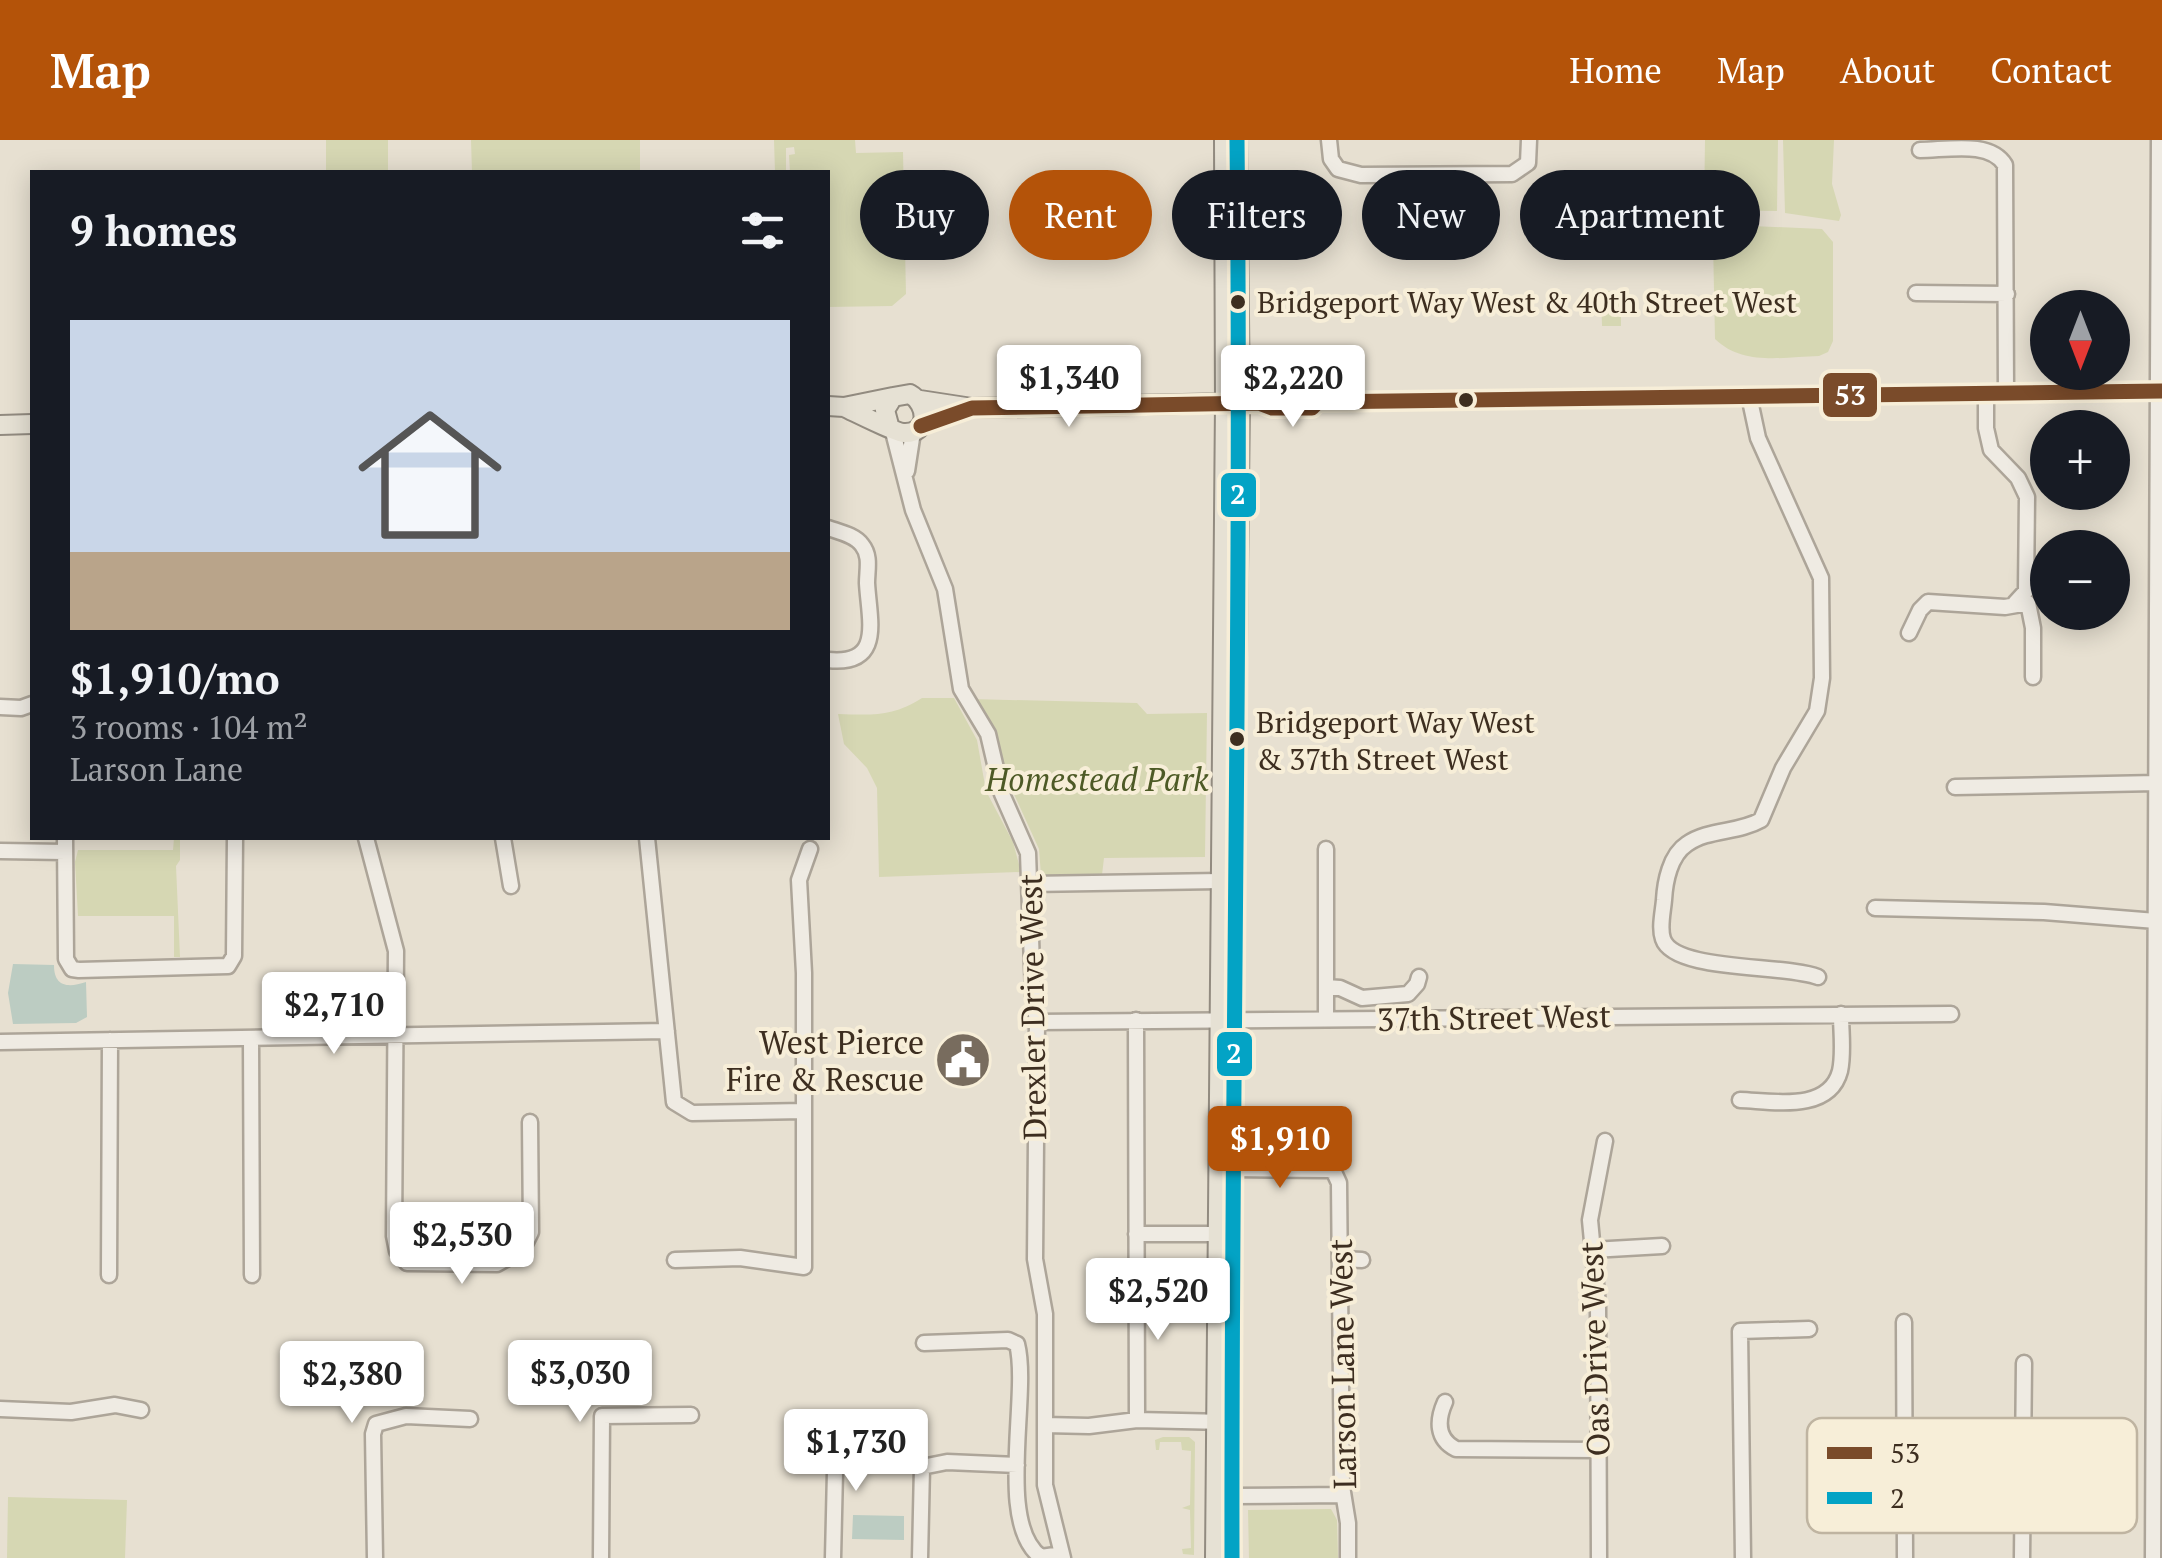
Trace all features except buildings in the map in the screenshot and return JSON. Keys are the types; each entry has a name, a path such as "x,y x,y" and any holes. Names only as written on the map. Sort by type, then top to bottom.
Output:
{"main road":[{"path":"1224,140 1232,403 1225,1019 1217,1270 1224,1422 1233,1496 1232,1558"},
{"path":"1214,1558 1224,1422 1231,1170 1220,880 1237,140"},
{"path":"836,406 910,394 920,400 972,408 1232,403"},
{"path":"890,427 885,410 893,397"},
{"path":"917,429 925,416 920,400"},
{"path":"836,406 902,433 972,408"},
{"path":"0,425 30,424"}],"street":[{"path":"1329,140 1335,166 1345,173 1361,175 1512,174 1528,163 1530,140"},
{"path":"2153,1558 2160,634 2159,140"},
{"path":"1920,150 1986,149 2003,160 2007,171 2006,393"},
{"path":"1916,293 2007,294"},
{"path":"1232,403 1310,398 1318,402 2160,391"},
{"path":"1986,393 1986,428 1991,450 2018,478 2027,497 2026,591 2015,603"},
{"path":"1749,396 1761,445 1821,578 1820,700 1760,820 1681,849 1666,880 1662,936 1670,949 1705,963 1793,970 1818,977"},
{"name":"Drexler Drive West","path":"890,427 917,521 945,588 961,689 988,734 998,785 1028,853 1032,994 1037,1022 1035,1259 1044,1314 1046,1499 1063,1556"},
{"name":"Drexler Drive West","path":"907,477 917,429"},
{"path":"830,529 856,538 866,552 871,635 863,652 850,661 830,660"},
{"path":"1909,633 1928,602 2005,607 2028,602 2032,676"},
{"path":"0,707 29,709"},
{"path":"1955,787 2156,784"},
{"path":"0,851 65,845 66,960 72,969 222,968 234,956 235,840"},
{"path":"367,840 394,942 394,1236 397,1251 413,1266 497,1264 522,1250 531,1232 530,1122"},
{"path":"504,840 511,886"},
{"path":"647,840 674,1102 692,1113 803,1111"},
{"path":"674,1260 740,1258 804,1266 804,973 799,880 810,849"},
{"path":"1326,849 1326,1019"},
{"path":"1030,884 1220,880"},
{"path":"1875,908 2044,912 2156,921"},
{"path":"1326,987 1344,989 1362,998 1398,994"},
{"path":"1740,1100 1804,1101 1829,1090 1840,1069 1841,1014"},
{"name":"37th Street West","path":"1037,1022 1950,1014"},
{"path":"1136,1020 1137,1420"},
{"path":"0,1042 667,1031"},
{"path":"251,1038 252,1275"},
{"path":"109,1275 110,1040"},
{"name":"Oas Drive West","path":"1599,1558 1598,1305 1591,1211 1604,1141"},
{"name":"Larson Lane West","path":"1231,1170 1334,1172 1340,1183 1343,1495 1348,1558"},
{"path":"1136,1234 1217,1234"},
{"path":"1592,1250 1662,1246"},
{"path":"1340,1259 1362,1260"},
{"path":"1136,1269 1217,1270"},
{"path":"1904,1322 1904,1418"},
{"path":"1742,1558 1740,1331 1808,1329"},
{"path":"924,1343 1013,1341 1020,1347 1018,1513 1032,1550 1041,1557 1063,1556"},
{"path":"2023,1418 2024,1362"},
{"path":"1019,1377 1044,1377"},
{"path":"1445,1402 1440,1430 1447,1444 1456,1449 1598,1450"},
{"path":"0,1409 71,1412 115,1405 141,1410"},
{"path":"600,1558 602,1416 691,1415"},
{"path":"375,1558 376,1424 406,1416 470,1418"},
{"path":"1044,1425 1089,1426 1137,1420 1224,1422"},
{"path":"833,1558 836,1429"},
{"path":"920,1558 922,1467 1017,1465"},
{"path":"1233,1496 1343,1495"},
{"path":"1905,1533 1905,1558"},
{"path":"2022,1533 2022,1558"}],"green space":[{"path":"326,140 388,140 388,170 326,170"},
{"path":"471,140 640,140 640,170 472,170"},
{"path":"774,140 855,140 856,153 903,152 903,170 860,170 860,260 905,260 906,294 892,306 830,307 830,170 790,170 789,155 795,154 794,147 786,148 786,170 775,170"},
{"path":"1705,140 1778,140 1777,211 1760,211 1760,170 1705,170"},
{"path":"1783,140 1834,140 1832,184 1841,215 1839,221 1785,213"},
{"path":"1760,226 1822,229 1833,242 1833,341 1828,352 1819,356 1750,357 1715,339 1713,260 1760,260"},
{"path":"1601,291 1621,291 1621,326 1602,326"},
{"name":"Homestead Park","path":"922,698 954,698 977,740 986,791 1013,842 1021,872 879,877 877,788 867,768 844,744 838,714 891,712"},
{"name":"Homestead Park","path":"971,699 1137,703 1147,714 1207,713 1205,857 1104,858 1102,875 1041,875 1039,849 1008,781 996,729"},
{"path":"174,840 180,840 180,860 176,866 180,957 174,957 174,916 78,916 78,850 173,850"},
{"path":"1189,1437 1195,1442 1194,1555 1183,1554 1182,1549 1191,1548 1190,1510 1182,1508 1190,1505 1191,1451 1182,1450 1181,1442 1160,1442 1156,1450 1155,1440"},
{"path":"8,1497 127,1500 125,1558 7,1558"},
{"path":"1331,1509 1337,1520 1338,1558 1249,1558 1248,1510"}],"shaded area":[{"path":"13,964 54,965 59,982 86,982 87,1017 76,1023 13,1024 8,993"},
{"path":"853,1515 904,1516 904,1540 852,1539"}],"transit line":[{"name":"2","path":"1232,1558 1237,140"},
{"name":"53","path":"921,426 972,408 1259,403 1272,408 1312,408 1318,402 2162,391"}],"place":[{"name":"Bridgeport Way West & 40th Street West","path":"1238,302"},
{"name":"Bridgeport Way West & 37th Street West","path":"1237,739"},
{"name":"West Pierce Fire & Rescue","path":"963,1060"}]}
